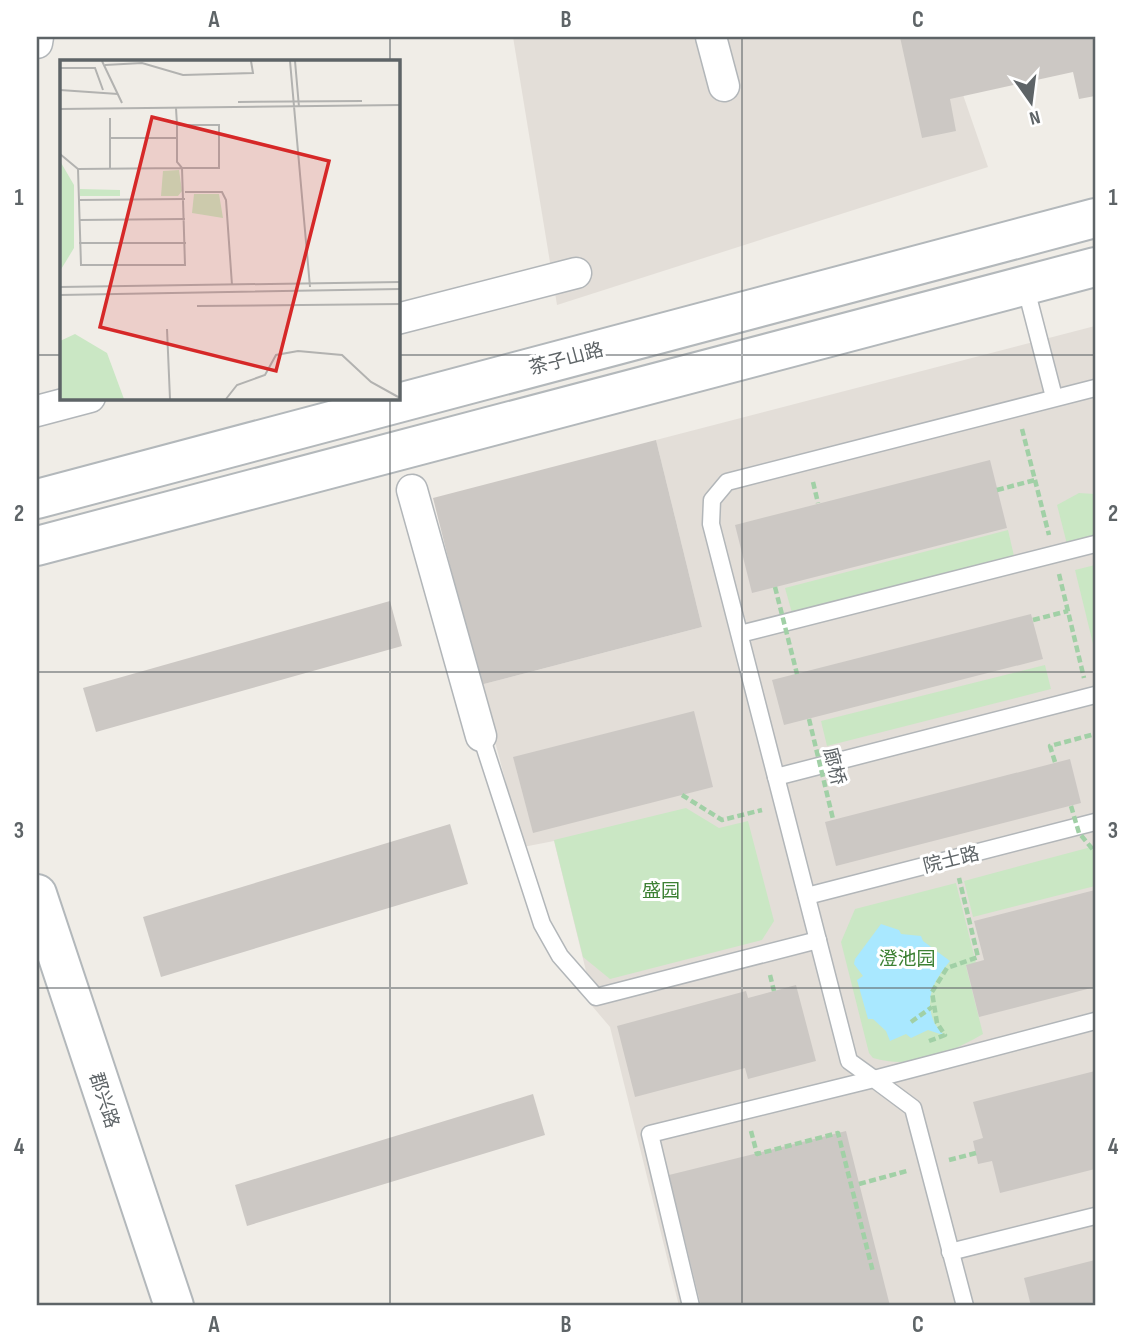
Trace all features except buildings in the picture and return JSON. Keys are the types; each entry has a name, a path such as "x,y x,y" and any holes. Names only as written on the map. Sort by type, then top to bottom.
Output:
{"main road":[{"name":"茶子山路","path":"37,499 1095,218"},
{"path":"37,546 405,471 1025,285 1095,267"},
{"name":"郡兴路","path":"37,894 174,1306"},
{"name":"郡兴路","path":"37,960 153,1306"}],"street":[{"path":"37,43 38,37"},
{"path":"711,37 724,86"},
{"path":"399,318 576,273"},
{"path":"37,411 82,399"},
{"path":"405,471 481,736"}],"lane":[{"path":"1025,285 1054,397"},
{"path":"965,1306 913,1108 849,1061 711,524 712,500 727,482 1095,388"},
{"path":"740,634 1095,544"},
{"path":"776,776 1095,695"},
{"path":"481,736 542,924 560,956 596,997 818,940"},
{"name":"院士路","path":"807,896 1095,822"},
{"path":"691,1306 650,1134 1095,1021"},
{"path":"950,1252 1095,1216"}],"path":[{"path":"1017,407 1044,515"},
{"path":"998,490 1035,480"},
{"path":"815,489 818,503"},
{"path":"1054,554 1077,647"},
{"path":"775,587 797,674"},
{"path":"1033,620 1068,611"},
{"name":"廊桥","path":"809,719 834,819"},
{"path":"1055,762 1050,746 1095,734"},
{"path":"682,795 722,820 783,805"},
{"path":"1071,806 1079,833 1095,852"},
{"path":"904,1071 920,1048 934,1037 945,1035 932,1007 932,992 947,968 979,959 954,858"},
{"path":"911,1022 932,1007"},
{"path":"753,1140 757,1154 838,1133 873,1272"},
{"path":"963,1157 976,1153"},
{"path":"859,1184 871,1181"}],"shaded area":[{"path":"513,37 943,37 988,167 557,305"},
{"path":"1095,326 1095,1306 679,1306 610,1027 570,980 587,975 554,841 523,847 480,685 702,627 656,440"}],"green space":[{"path":"1079,493 1095,494 1095,541 1068,548 1057,505"},
{"path":"1008,530 1014,556 792,613 785,588"},
{"path":"1095,565 1095,652 1075,570"},
{"path":"1045,665 1051,689 827,746 821,721"},
{"name":"盛园","path":"686,808 719,828 748,821 774,921 762,940 610,979 583,957 554,840"},
{"path":"1095,846 1095,886 973,917 964,881"},
{"name":"澄池园","path":"956,883 976,963 966,966 983,1034 931,1058 903,1062 873,1058 869,1053 841,942 855,909"}],"water":[{"path":"881,924 899,930 901,934 921,936 923,941 950,961 935,982 930,997 934,1022 943,1035 928,1030 911,1038 906,1034 890,1041 886,1031 873,1019 868,1019 857,980 863,976 854,964"}]}
